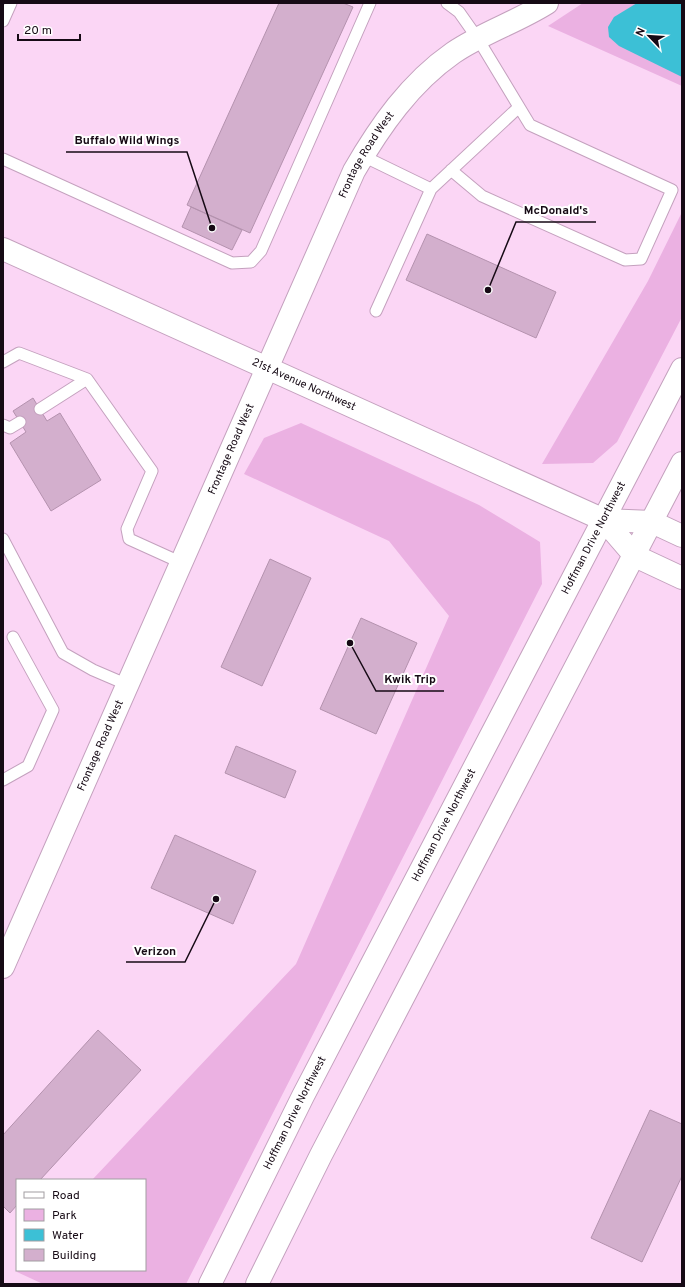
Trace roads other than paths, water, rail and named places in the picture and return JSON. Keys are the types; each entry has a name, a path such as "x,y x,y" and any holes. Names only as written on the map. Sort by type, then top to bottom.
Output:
{"street":[{"name":"Frontage Road West","path":"5,957 128,686 354,171 382,125 421,81 454,53 478,39 527,16 547,3"},
{"name":"21st Avenue Northwest","path":"3,250 604,520 652,522 682,536"},
{"name":"Hoffman Drive Northwest","path":"210,1284 307,1089 682,369"},
{"path":"258,1284 321,1155 635,556 682,463"},
{"name":"21st Avenue Northwest","path":"604,520 635,556 682,578"}],"lane":[{"path":"3,21 11,3"},
{"path":"3,159 232,263 251,262 261,251 370,3"},
{"path":"446,3 460,12 530,125 657,185 672,190 641,259 625,260 482,196 451,170"},
{"path":"376,311 431,189 519,107"},
{"path":"363,156 431,189"},
{"path":"3,362 19,353 87,379 152,470 127,529 129,539 182,563"},
{"path":"40,410 87,379"},
{"path":"3,425 10,428 20,422"},
{"path":"3,539 63,653 93,670 128,686"},
{"path":"3,780 28,766 53,710 13,637"}],"water":[{"path":"637,3 682,3 682,77 619,46 609,37 608,27 614,17"}],"place":[{"name":"Buffalo Wild Wings","path":"212,228"},
{"name":"McDonald's","path":"488,290"},
{"name":"Kwik Trip","path":"350,643"},
{"name":"Verizon","path":"216,899"}]}
